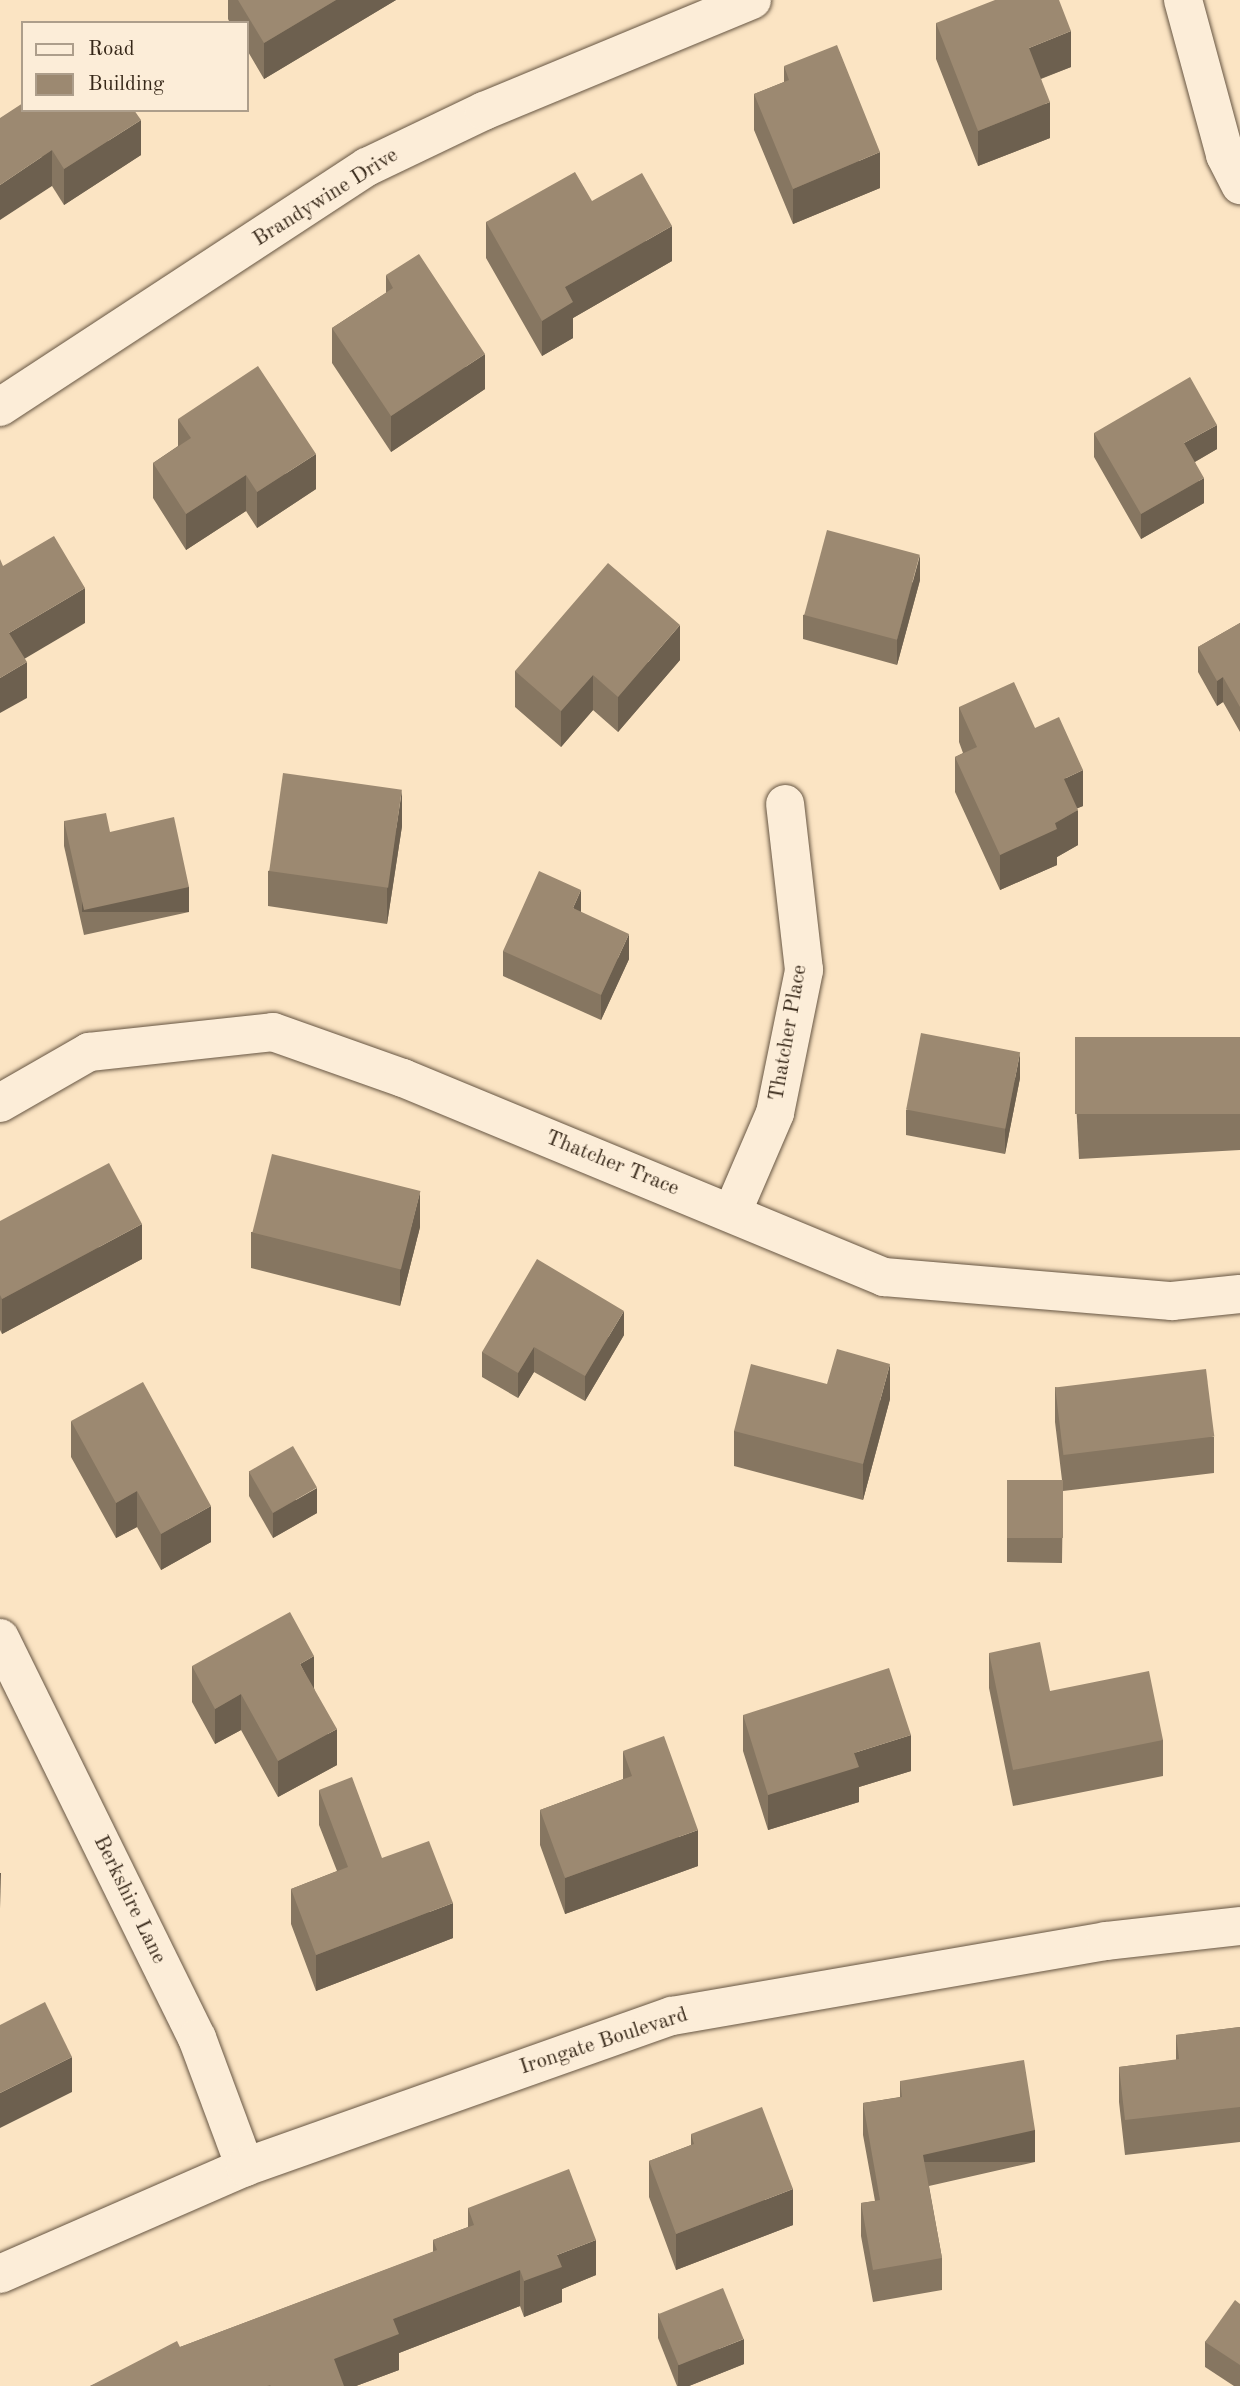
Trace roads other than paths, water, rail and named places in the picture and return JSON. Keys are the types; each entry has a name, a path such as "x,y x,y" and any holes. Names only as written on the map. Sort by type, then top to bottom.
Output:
{"street":[{"name":"Brandywine Drive","path":"0,407 367,167 484,111 752,0"},
{"path":"1184,0 1225,155 1240,185"},
{"name":"Thatcher Place","path":"732,1213 775,1113 804,970 785,804"},
{"name":"Thatcher Trace","path":"0,1102 89,1052 274,1032 403,1078 884,1277 1172,1301 1240,1294"},
{"name":"Berkshire Lane","path":"0,1638 197,2038 245,2167"},
{"name":"Irongate Boulevard","path":"0,2274 245,2167 672,2016 1106,1941 1240,1926"}]}
